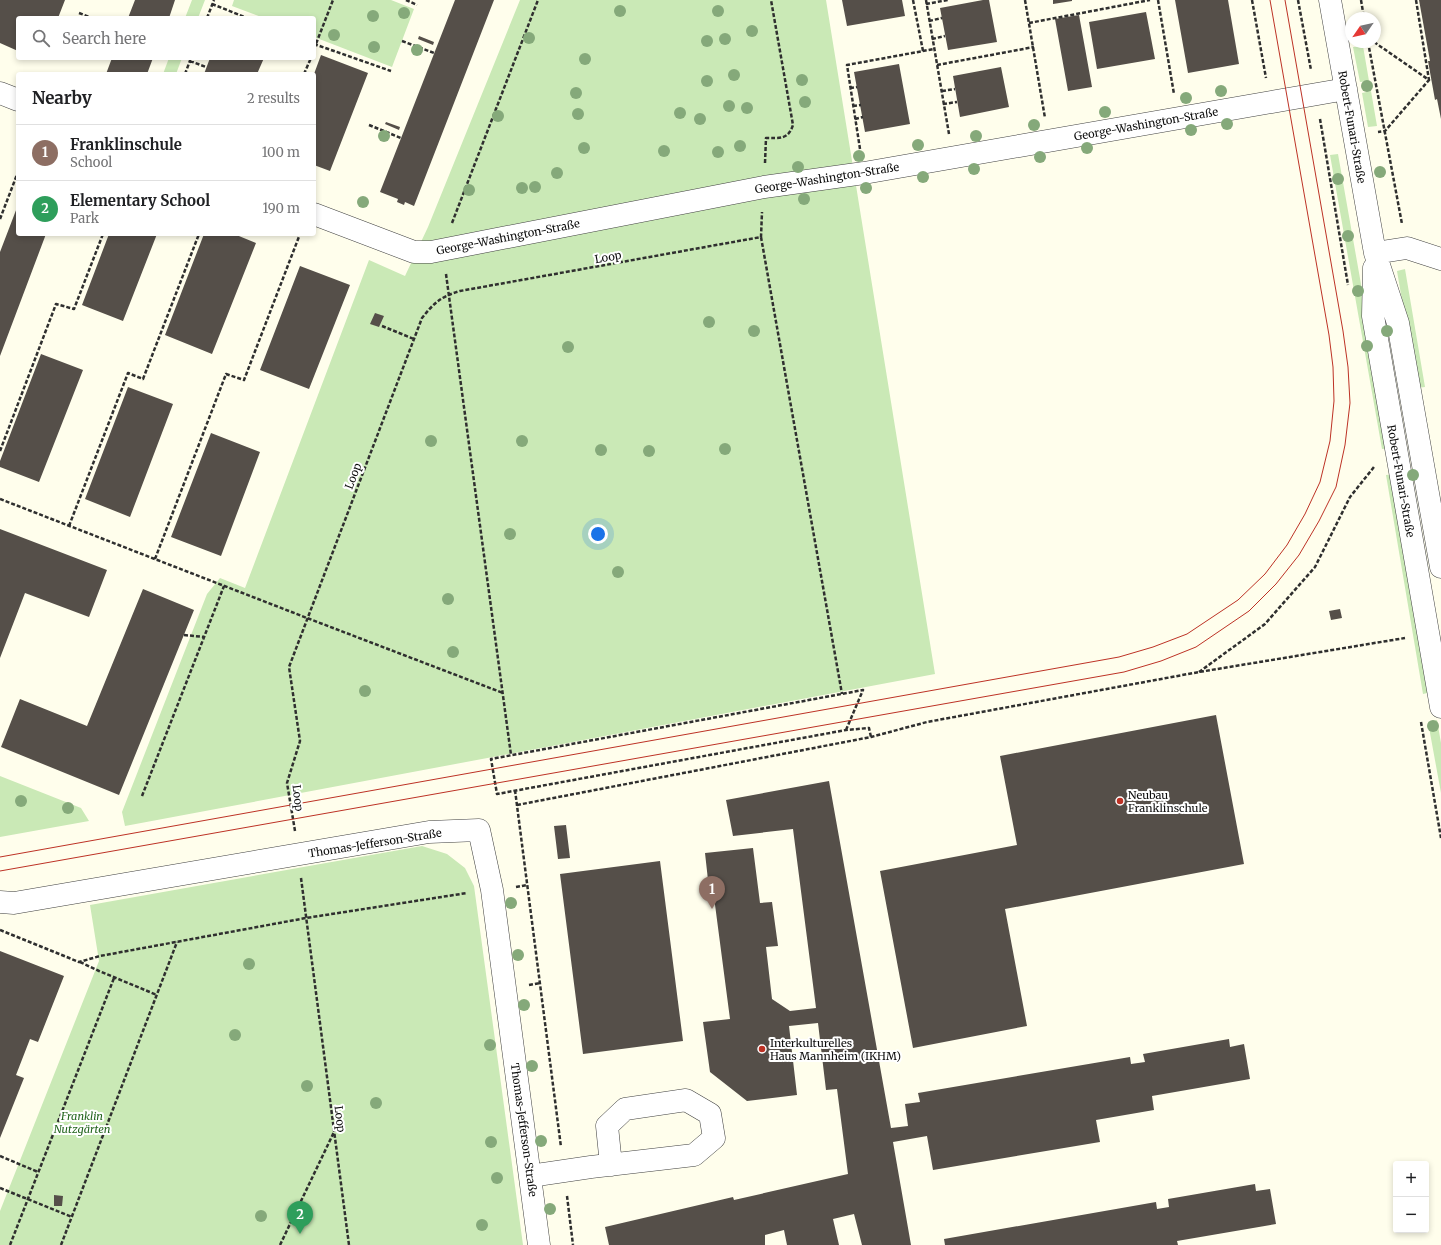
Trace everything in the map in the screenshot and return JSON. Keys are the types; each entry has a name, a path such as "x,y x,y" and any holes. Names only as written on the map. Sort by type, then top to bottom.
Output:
{"street":[{"name":"Robert-Funari-Straße","path":"1330,0 1375,253 1398,323 1441,567"},
{"name":"George-Washington-Straße","path":"316,215 414,252 442,250 764,187 864,173 1346,89"},
{"path":"0,93 16,99"},
{"path":"1375,253 1406,248 1441,259"},
{"name":"Robert-Funari-Straße","path":"1375,253 1373,316 1389,405 1433,614 1441,707"},
{"path":"1389,405 1414,414"},
{"name":"Thomas-Jefferson-Straße","path":"0,902 14,903 429,832 479,830 492,890 539,1245"},
{"path":"530,1176 694,1155 714,1138 710,1114 686,1100 625,1109 607,1126 610,1165"}],"path":[{"path":"208,16 214,0"},
{"path":"316,42 333,0"},
{"path":"406,0 417,5"},
{"path":"442,250 538,0"},
{"path":"771,0 793,125 790,132 783,138 766,138 762,237 842,694"},
{"path":"912,0 923,51"},
{"path":"926,0 953,157"},
{"path":"926,4 948,0"},
{"path":"1025,0 1034,47 1048,141"},
{"path":"1029,23 1150,0"},
{"path":"1158,0 1178,118"},
{"path":"1252,0 1270,102"},
{"path":"1298,0 1316,94 1348,290"},
{"path":"1361,0 1363,12"},
{"path":"1416,0 1430,80"},
{"path":"212,4 242,16"},
{"path":"80,13 87,16"},
{"path":"929,21 942,18"},
{"path":"932,39 946,36"},
{"path":"402,41 434,53"},
{"path":"316,45 391,71"},
{"path":"937,65 1034,47"},
{"path":"1381,47 1430,80"},
{"path":"864,173 847,65 934,49"},
{"path":"186,72 191,60"},
{"path":"193,60 206,67"},
{"path":"305,72 310,60"},
{"path":"1385,131 1430,80"},
{"path":"850,88 857,87"},
{"path":"941,91 955,89"},
{"path":"943,104 957,102"},
{"path":"853,106 861,105"},
{"path":"855,119 863,117"},
{"path":"370,126 401,138"},
{"path":"0,219 16,177"},
{"path":"0,451 56,304 74,310 102,236"},
{"path":"69,526 128,373 143,378 197,236"},
{"path":"155,559 226,374 244,380 299,236"},
{"name":"Loop","path":"349,1245 298,855 287,784 300,741 289,667 422,318 434,303 450,294 762,237"},
{"path":"450,294 511,755"},
{"path":"382,326 414,338"},
{"path":"1199,672 1265,624 1315,567 1350,497 1377,463"},
{"path":"0,498 502,693"},
{"path":"142,796 224,586"},
{"path":"184,635 204,637"},
{"path":"517,804 871,737 927,722 1199,672 1406,638"},
{"path":"846,730 863,690 491,759 497,794 846,730 869,728 871,737"},
{"path":"515,790 573,1245"},
{"path":"80,962 100,956 306,918 469,893"},
{"path":"0,930 157,995"},
{"path":"61,1245 178,942"},
{"path":"10,1245 114,978"},
{"path":"280,1245 334,1131"},
{"path":"0,1156 38,1172"},
{"path":"0,1188 72,1217"}],"green space":[{"path":"192,0 205,0 199,16 186,16"},
{"path":"234,0 391,0 414,9 392,67 316,38 316,16 259,16 232,6"},
{"path":"520,0 826,0 935,674 125,826 122,812 207,594 220,578 245,588 369,260 405,276 428,227"},
{"path":"1353,48 1363,48 1369,81 1360,82"},
{"path":"168,60 181,60 177,72 164,72"},
{"path":"1371,91 1377,126 1368,127 1362,93"},
{"path":"1338,154 1390,448 1382,449 1330,155"},
{"path":"1405,269 1425,387 1417,388 1397,271"},
{"path":"1395,474 1432,692 1423,694 1386,475"},
{"path":"1437,720 1441,743 1441,793 1428,722"},
{"path":"0,776 81,808 89,821 0,837"},
{"name":"Franklin Nutzgärten","path":"422,846 447,854 465,868 474,886 523,1245 0,1245 0,1211 99,961 90,905"}],"building":[{"path":"0,0 65,0 59,16 16,16 16,50 0,43"},
{"path":"135,0 175,0 170,16 129,16"},
{"path":"455,0 494,0 414,206 405,202 404,205 397,202 398,199 380,192"},
{"path":"842,0 902,0 905,16 847,26"},
{"path":"989,0 997,42 948,50 940,8"},
{"path":"1053,0 1072,0 1072,1 1053,4"},
{"path":"1175,0 1228,0 1239,64 1188,73"},
{"path":"1419,0 1441,0 1441,119 1437,99 1435,100 1428,61 1430,61"},
{"path":"1146,12 1155,59 1097,69 1089,22"},
{"path":"1079,15 1092,87 1068,91 1055,19"},
{"path":"419,36 434,42 433,45 418,39"},
{"path":"321,55 368,73 330,171 316,166 316,72 315,72"},
{"path":"111,60 152,60 148,72 107,72"},
{"path":"209,60 263,60 258,72 205,72"},
{"path":"899,64 910,124 865,132 854,72"},
{"path":"1001,67 1009,107 960,117 953,76"},
{"path":"386,122 400,127 399,130 385,124"},
{"path":"16,210 16,236 45,236 0,356 0,252"},
{"path":"108,236 156,236 123,321 82,305"},
{"path":"203,236 239,236 256,243 212,354 165,335"},
{"path":"300,266 350,285 309,389 260,370"},
{"path":"375,313 384,316 379,327 370,324"},
{"path":"41,354 83,370 39,482 0,467 0,461"},
{"path":"128,387 173,404 130,517 85,499"},
{"path":"211,433 260,452 221,556 171,537"},
{"path":"0,529 107,570 89,617 25,593 0,658"},
{"path":"143,589 194,610 119,795 1,747 20,699 87,726"},
{"path":"1340,609 1342,618 1331,620 1329,611"},
{"path":"1216,715 1244,864 1005,909 1027,1026 913,1048 880,871 1017,845 1000,756"},
{"path":"829,781 891,1128 908,1126 905,1104 920,1102 918,1093 1130,1057 1131,1064 1145,1062 1143,1054 1229,1039 1230,1047 1244,1044 1250,1079 1152,1096 1154,1110 1096,1120 1100,1142 933,1170 927,1136 893,1142 911,1245 862,1245 854,1214 833,1219 839,1245 787,1245 784,1230 765,1235 765,1245 609,1245 605,1227 733,1197 734,1200 848,1174 837,1089 826,1090 818,1023 789,1026 797,1095 747,1101 710,1072 703,1022 730,1019 714,897 710,898 705,853 753,848 760,903 772,902 778,946 766,947 772,999 790,1011 816,1008 793,829 733,836 726,800"},
{"path":"566,825 570,858 558,859 554,826"},
{"path":"660,861 683,1041 583,1054 560,874"},
{"path":"0,951 64,976 38,1042 30,1039 16,1075 24,1078 0,1138"},
{"path":"1255,1184 1256,1191 1270,1189 1276,1224 1177,1241 1178,1245 945,1245 944,1239 1156,1202 1157,1209 1169,1207 1168,1199"},
{"path":"54,1195 63,1196 62,1206 54,1206"}],"tram line":[{"path":"0,857 1119,657 1153,647 1187,634 1238,600 1265,574 1287,545 1305,514 1320,482 1330,441 1334,401 1333,367 1329,335 1270,0"},
{"path":"0,871 1124,672 1161,661 1196,647 1249,611 1276,584 1299,555 1319,521 1336,487 1345,445 1350,403 1348,367 1285,0"}],"place":[{"name":"Neubau Franklinschule","path":"1120,801"},
{"name":"Franklinschule","path":"712,909"},
{"name":"Interkulturelles Haus Mannheim (IKHM)","path":"762,1049"},
{"name":"Elementary School","path":"300,1234"}]}
